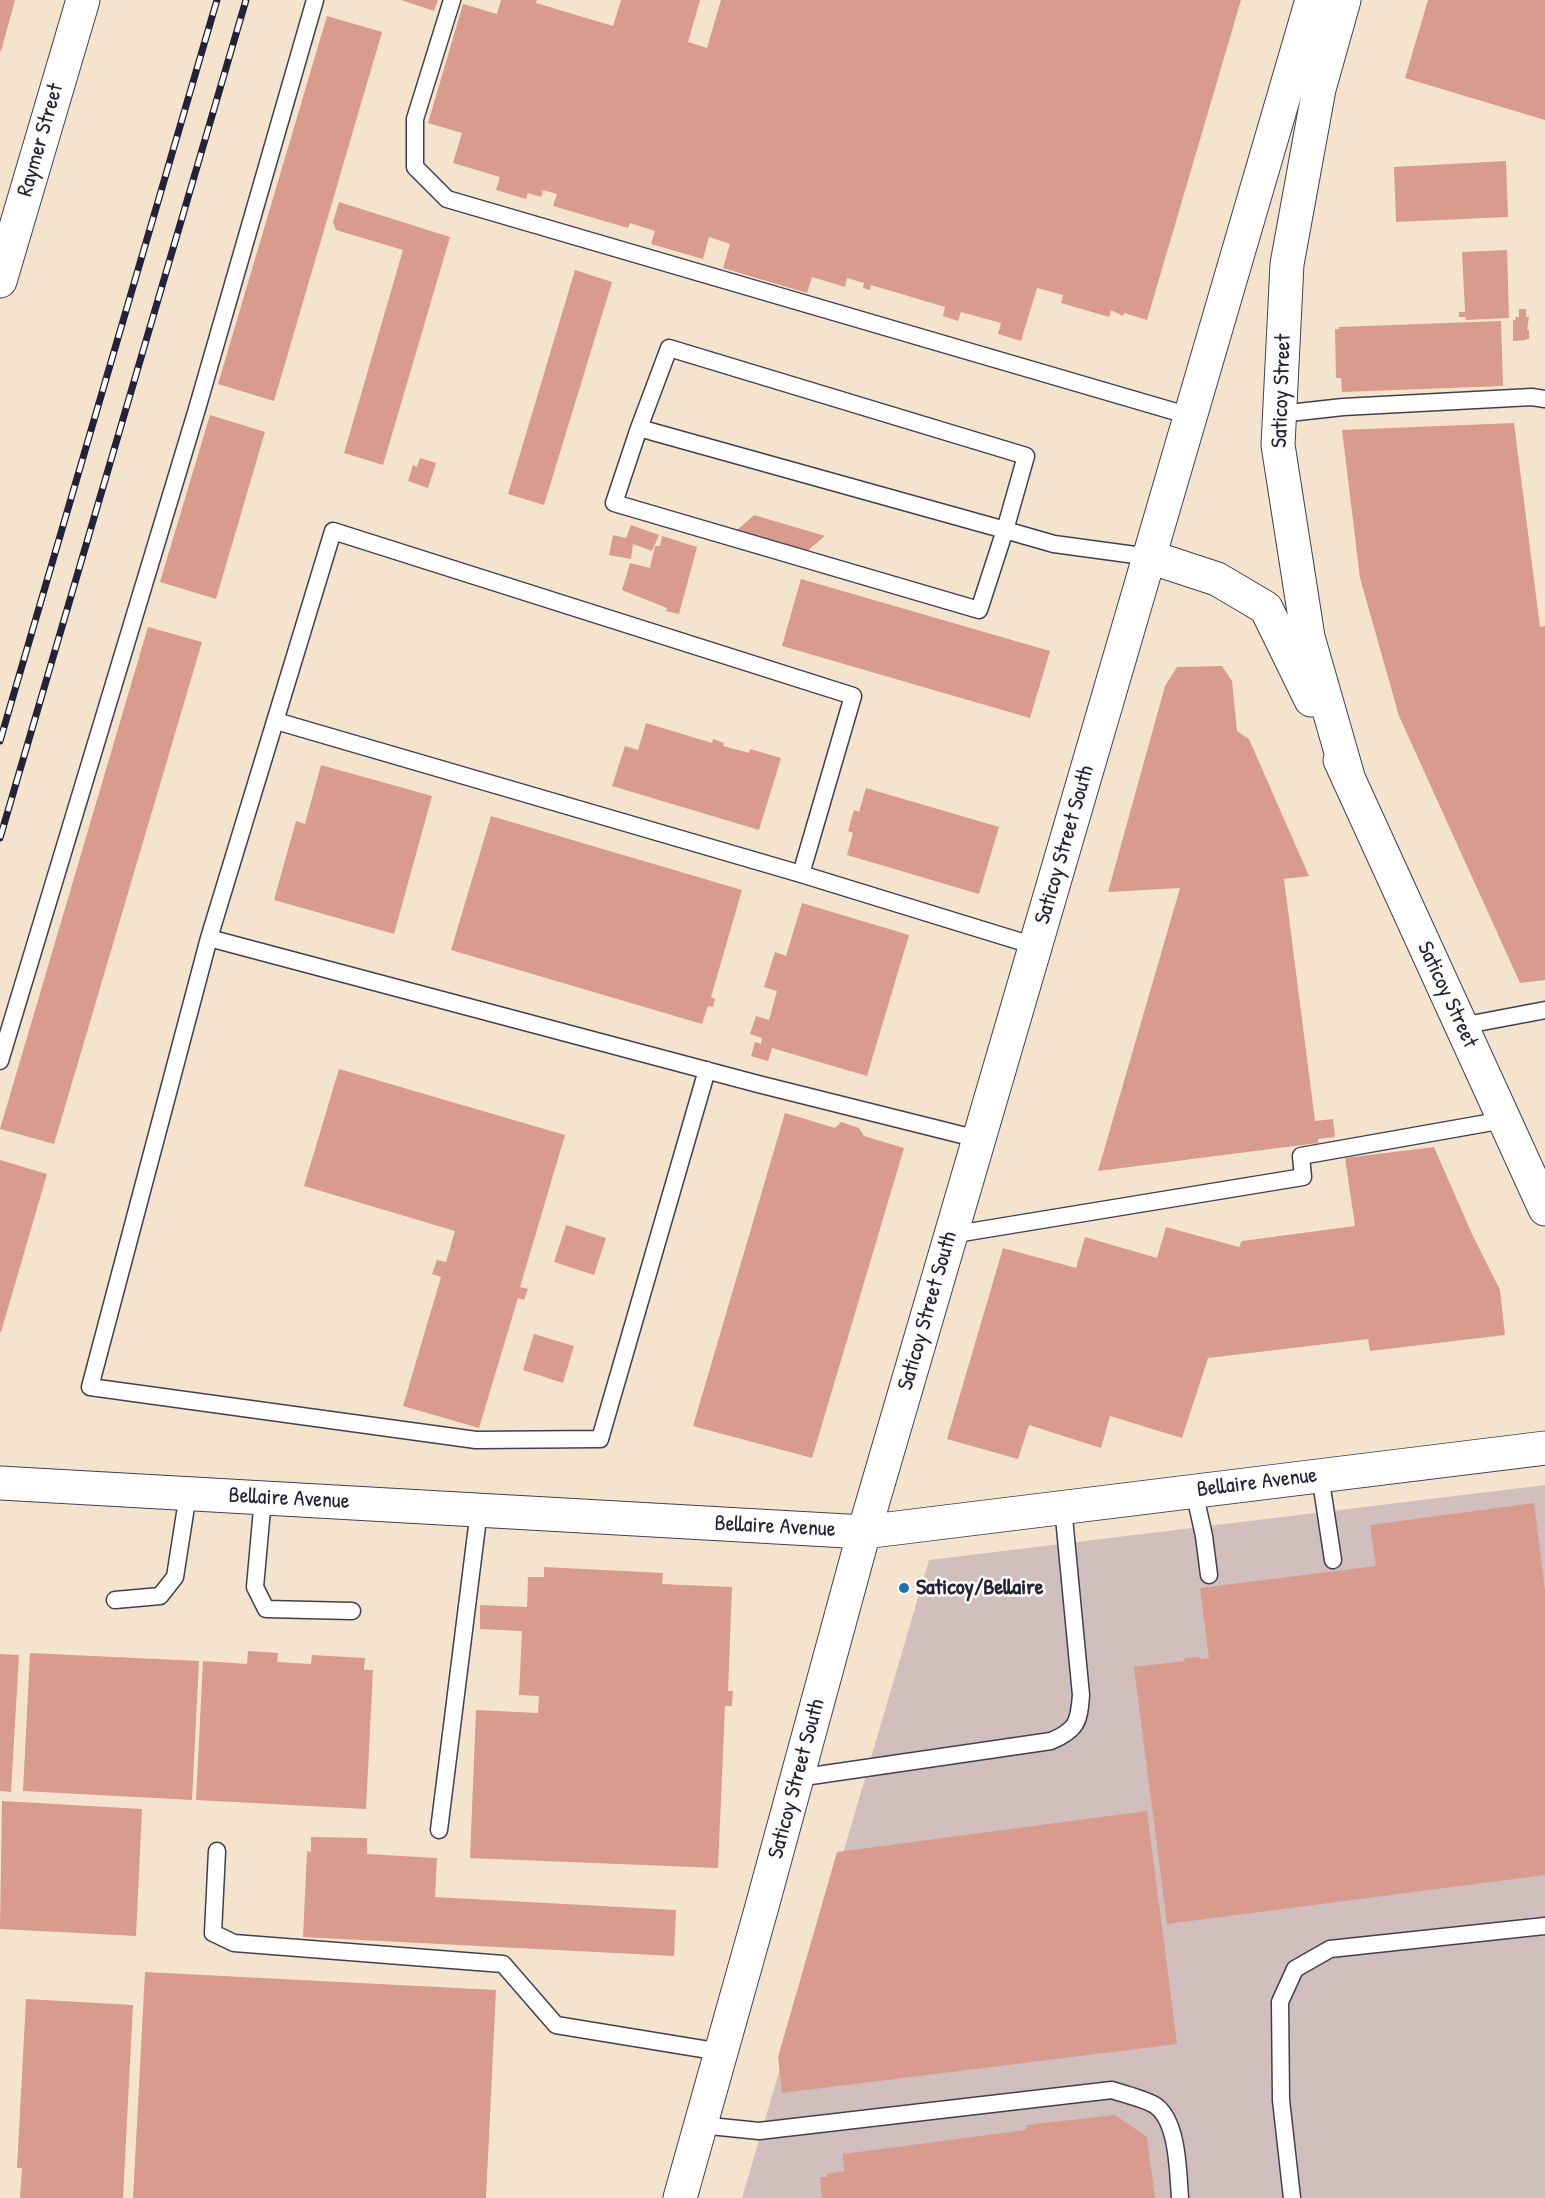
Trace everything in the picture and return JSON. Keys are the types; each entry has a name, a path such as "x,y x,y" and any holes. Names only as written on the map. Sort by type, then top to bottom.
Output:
{"street":[{"name":"Raymer Street","path":"0,281 83,0"},
{"path":"1189,421 1312,0"},
{"name":"Saticoy Street","path":"1344,0 1319,89 1287,264 1278,445 1308,637 1349,780"},
{"name":"Saticoy Street South","path":"680,2198 864,1532 1189,421"},
{"name":"Saticoy Street","path":"1150,557 1217,579 1266,608 1349,780 1545,1209"},
{"name":"Bellaire Avenue","path":"0,1483 864,1532 1545,1448"}],"lane":[{"path":"0,1061 197,408 315,0"},
{"path":"452,0 415,119 415,167 447,199 1189,421"},
{"path":"669,348 1026,456 979,609 614,503 639,428 669,348"},
{"path":"1280,414 1343,407 1532,397 1545,399"},
{"path":"639,428 1054,544 1150,557"},
{"path":"707,1070 600,1439 476,1440 90,1387 209,938 333,531 853,696 801,874"},
{"path":"276,720 801,874 1035,946"},
{"path":"209,938 978,1139"},
{"path":"1461,1026 1545,1010"},
{"path":"951,1235 1303,1177 1301,1155 1504,1120"},
{"path":"1320,1476 1333,1560"},
{"path":"1194,1491 1204,1536 1209,1575"},
{"path":"115,1600 160,1596 175,1577 188,1494"},
{"path":"263,1498 255,1587 266,1609 352,1611"},
{"path":"797,1778 1051,1741 1068,1734 1079,1719 1081,1695 1063,1507"},
{"path":"440,1830 479,1510"},
{"path":"217,1851 213,1933 234,1943 503,1964 556,2025 721,2052"},
{"path":"1292,2198 1281,2100 1280,2002 1295,1969 1330,1949 1545,1926"},
{"path":"700,2125 759,2131 1112,2090 1155,2105 1170,2123 1180,2198"}],"shaded area":[{"path":"1545,1485 1545,2198 742,2198 929,1560"}],"building":[{"path":"0,0 15,0 1,51 0,51"},
{"path":"401,0 438,0 434,11"},
{"path":"501,0 537,0 536,3 613,26 621,0 700,0 688,42 707,48 721,0 1241,0 1147,320 1124,313 1123,316 1111,310 1109,317 1061,303 1063,295 1037,288 1021,341 998,334 1001,323 961,312 958,321 943,316 945,307 871,285 870,290 863,288 864,283 847,278 845,287 812,277 807,293 723,268 730,244 709,237 703,259 651,244 655,231 630,223 628,228 553,206 557,194 543,190 541,197 528,193 526,199 496,190 500,177 453,163 462,133 428,123 463,4 497,14"},
{"path":"1428,0 1545,0 1545,120 1405,78"},
{"path":"327,16 382,32 274,401 218,384"},
{"path":"1506,161 1508,217 1396,222 1394,167"},
{"path":"339,202 450,237 383,465 344,453 403,250 336,230 333,222"},
{"path":"1507,250 1509,318 1466,320 1465,317 1459,317 1459,312 1465,312 1462,252"},
{"path":"575,270 612,282 544,505 508,494"},
{"path":"1519,309 1526,309 1526,317 1529,317 1527,330 1529,330 1529,339 1513,341 1513,320 1519,317"},
{"path":"1501,321 1503,386 1342,392 1341,378 1336,378 1335,329 1339,327"},
{"path":"210,415 265,432 216,599 160,582"},
{"path":"1514,423 1540,627 1545,626 1545,980 1520,983 1399,716 1360,578 1342,430"},
{"path":"420,458 436,463 428,488 408,481 413,465 417,467"},
{"path":"754,515 825,536 806,552 736,531"},
{"path":"631,525 659,535 652,551 633,544 631,559 609,555 613,535 626,538"},
{"path":"662,536 697,547 679,614 666,611 667,608 622,590 630,563 650,568 655,546 660,546"},
{"path":"801,579 1050,651 1030,718 782,646"},
{"path":"148,627 202,642 54,1144 0,1129"},
{"path":"1222,666 1232,681 1237,731 1249,739 1309,876 1284,879 1315,1121 1333,1119 1335,1137 1318,1139 1318,1143 1098,1171 1180,888 1108,892 1165,686 1177,667"},
{"path":"646,723 712,743 713,739 724,743 723,746 749,753 750,749 781,758 759,830 612,786 625,746 638,750"},
{"path":"321,765 432,796 394,934 274,900 296,821 305,824"},
{"path":"866,788 999,827 979,894 847,855 853,833 848,831 854,810 859,812"},
{"path":"491,816 742,890 711,997 715,999 713,1007 708,1006 702,1024 451,950"},
{"path":"802,903 909,935 867,1076 772,1048 768,1061 751,1056 755,1042 761,1044 762,1038 750,1034 756,1016 769,1020 777,991 764,987 775,952 786,956"},
{"path":"339,1069 565,1135 520,1287 528,1289 524,1300 518,1298 479,1428 403,1406 441,1277 432,1274 437,1260 446,1262 455,1231 304,1186"},
{"path":"785,1113 835,1128 841,1122 859,1128 864,1136 904,1148 812,1458 693,1426"},
{"path":"1434,1147 1472,1234 1500,1290 1505,1335 1370,1351 1368,1339 1208,1358 1182,1438 1110,1416 1101,1448 1029,1425 1018,1459 947,1439 1003,1248 1076,1268 1085,1237 1157,1258 1166,1227 1239,1247 1242,1241 1355,1226 1345,1158"},
{"path":"0,1160 47,1174 1,1332 0,1332"},
{"path":"566,1225 606,1238 594,1275 554,1262"},
{"path":"534,1334 574,1346 563,1383 523,1370"},
{"path":"1534,1503 1545,1591 1545,1875 1167,1924 1134,1667 1185,1661 1184,1658 1209,1658 1200,1588 1376,1566 1370,1525"},
{"path":"544,1567 663,1573 662,1584 732,1587 728,1691 733,1691 732,1706 725,1706 718,1868 470,1858 476,1710 538,1713 539,1696 519,1695 522,1631 480,1629 480,1605 527,1607 528,1577 544,1577"},
{"path":"248,1651 278,1653 277,1662 311,1664 312,1655 365,1658 364,1670 373,1670 366,1809 196,1800 203,1661 247,1664"},
{"path":"30,1653 199,1661 192,1800 23,1791"},
{"path":"0,1654 19,1655 11,1792 0,1791"},
{"path":"2,1801 142,1809 136,1936 0,1929"},
{"path":"1147,1811 1177,2044 782,2093 778,2057 837,1852"},
{"path":"311,1837 367,1838 367,1854 437,1858 435,1897 676,1910 674,1956 303,1937 307,1851 311,1852"},
{"path":"145,1972 496,1990 486,2198 133,2198"},
{"path":"26,1999 133,2005 123,2198 20,2198 22,2168 17,2168"},
{"path":"1115,2115 1147,2137 1155,2198 822,2198 820,2177 844,2171 843,2154 1026,2130 1026,2125"}],"railway":[{"path":"0,741 217,0"},
{"path":"0,838 246,0"}],"place":[{"name":"Saticoy/Bellaire","path":"904,1588"}]}
